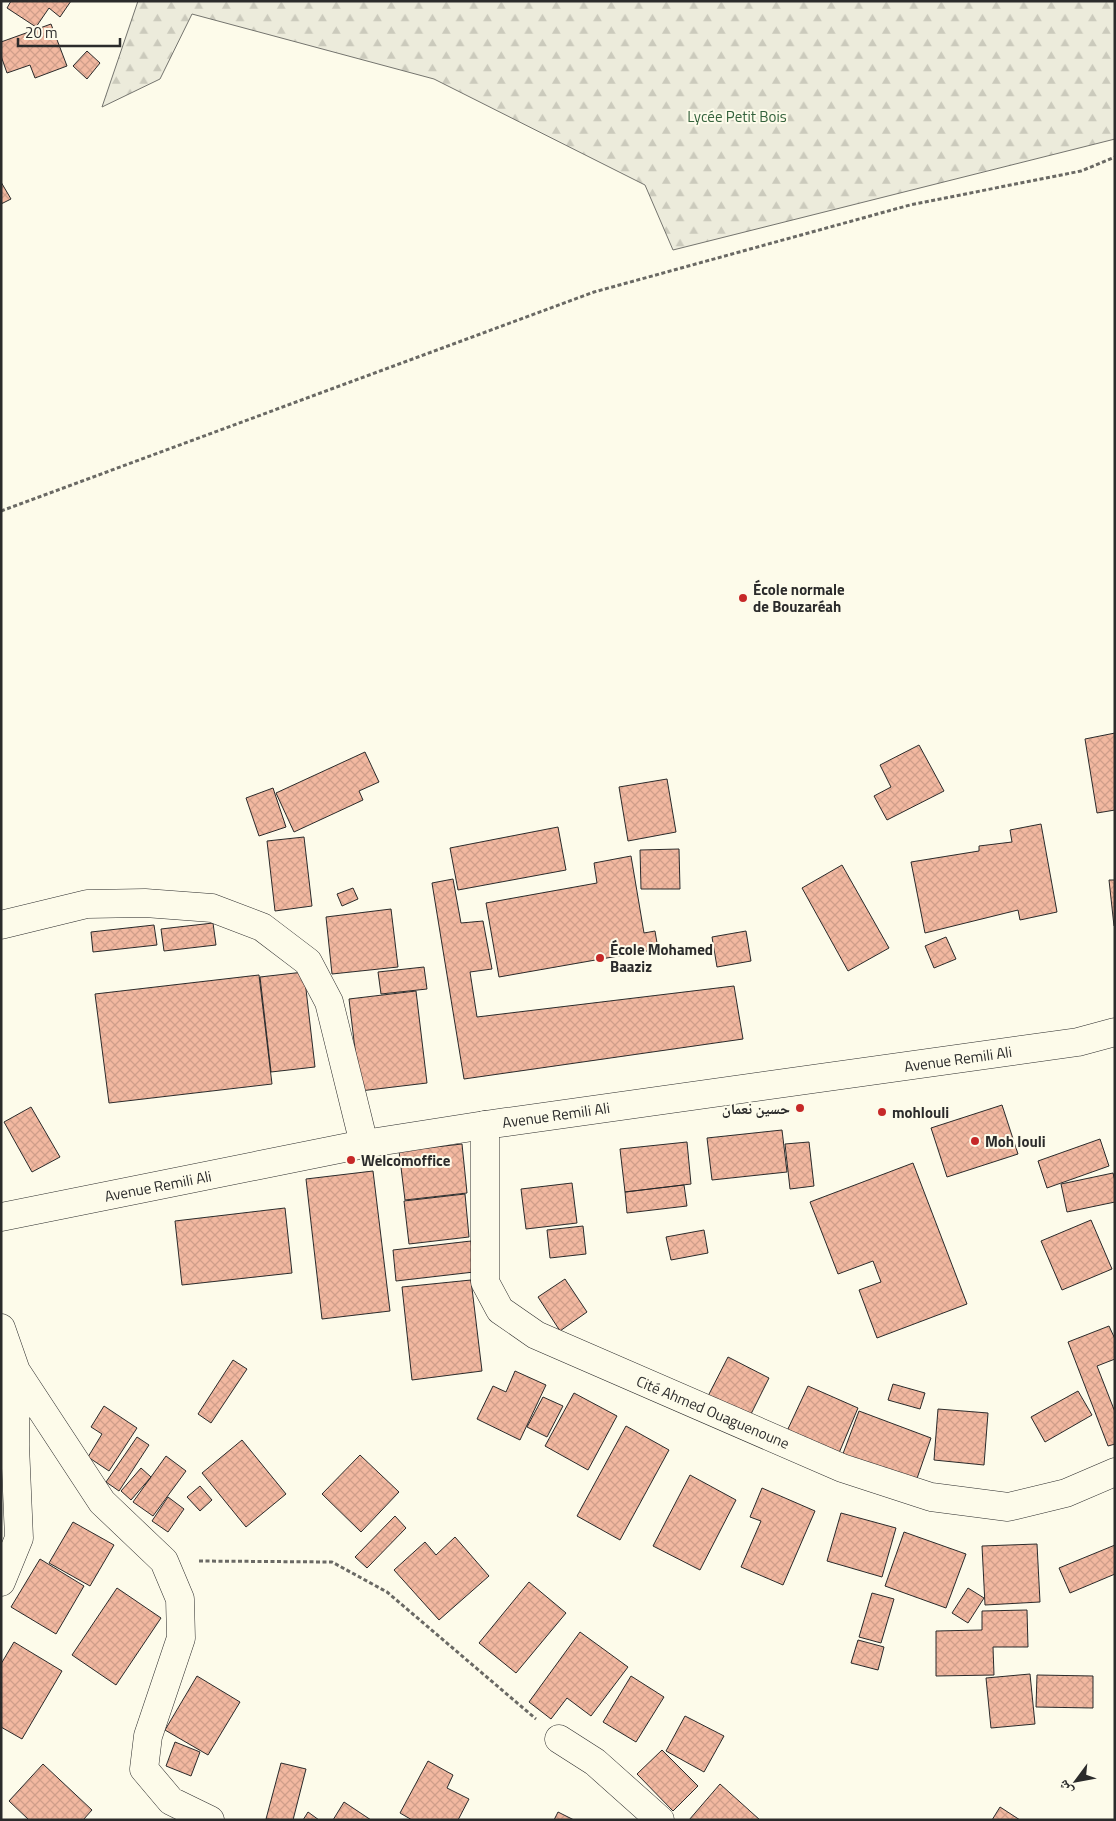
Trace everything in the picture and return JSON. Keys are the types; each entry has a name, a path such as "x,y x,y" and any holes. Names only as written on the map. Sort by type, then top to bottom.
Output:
{"street":[{"path":"1,925 87,904 145,903 212,908 262,927 308,962 329,1002 364,1144"},
{"name":"Avenue Remili Ali","path":"1,1217 364,1144 485,1125 1078,1042 1115,1032"},
{"name":"Cité Ahmed Ouaguenoune","path":"485,1125 485,1282 500,1310 536,1335 842,1468 931,1497 1008,1507 1066,1493 1115,1472"},
{"path":"1,1328 16,1371 102,1502 164,1561 180,1599 181,1638 148,1736 144,1769 171,1801 210,1820"},
{"path":"1,1582 20,1538 15,1445 16,1371"},
{"path":"559,1739 595,1762 660,1820"}],"path":[{"path":"1,511 594,292 910,205 1081,171 1115,157"},
{"path":"164,1561 332,1562 387,1592 559,1739"}],"green space":[{"name":"Lycée Petit Bois","path":"138,1 1115,1 1115,139 673,250 645,185 434,79 192,14 160,79 102,107"}],"building":[{"path":"11,1 71,1 60,17 49,8 36,27 7,8"},
{"path":"51,24 67,66 35,78 30,65 7,73 1,56 1,42"},
{"path":"87,51 100,63 87,79 73,66"},
{"path":"1,182 11,199 1,204"},
{"path":"1115,733 1115,810 1097,813 1085,739"},
{"path":"919,745 944,791 887,820 874,796 891,787 880,765"},
{"path":"365,752 379,782 359,791 363,800 294,832 276,793"},
{"path":"667,779 676,832 628,841 619,787"},
{"path":"273,788 286,827 259,836 246,798"},
{"path":"1041,824 1057,912 1020,920 1018,910 925,933 911,862 979,851 979,846 1012,842 1010,830"},
{"path":"558,827 566,870 458,890 450,848"},
{"path":"304,837 312,906 275,911 267,841"},
{"path":"679,849 680,889 641,889 640,850"},
{"path":"631,856 644,933 655,931 658,949 499,977 486,903 597,883 594,863"},
{"path":"842,865 889,948 848,971 802,888"},
{"path":"453,879 461,923 483,921 492,969 470,972 477,1017 734,986 743,1039 464,1079 432,883"},
{"path":"1109,880 1115,880 1115,926 1114,926"},
{"path":"353,888 358,899 342,906 337,894"},
{"path":"391,909 398,967 332,974 326,917"},
{"path":"213,923 216,945 164,951 161,929"},
{"path":"154,925 157,945 93,952 91,932"},
{"path":"746,931 751,961 717,967 712,937"},
{"path":"946,937 956,959 934,968 925,946"},
{"path":"424,967 427,989 381,994 378,972"},
{"path":"304,972 315,1067 271,1072 260,977"},
{"path":"259,975 272,1084 109,1103 95,994"},
{"path":"416,991 427,1083 360,1091 349,999"},
{"name":"Moh louli","path":"1002,1105 1018,1154 947,1177 931,1128"},
{"path":"31,1107 60,1157 32,1172 4,1122"},
{"path":"782,1130 787,1172 712,1180 707,1138"},
{"path":"1100,1139 1109,1166 1047,1188 1038,1161"},
{"path":"687,1142 691,1184 625,1192 620,1149"},
{"path":"809,1142 814,1186 790,1189 785,1144"},
{"path":"462,1144 467,1193 405,1200 399,1151"},
{"path":"913,1163 967,1304 877,1338 859,1290 881,1282 873,1261 838,1274 810,1202"},
{"path":"373,1171 390,1311 322,1319 306,1179"},
{"path":"1113,1173 1115,1202 1067,1212 1061,1184"},
{"path":"572,1183 577,1223 526,1229 521,1189"},
{"path":"684,1185 687,1206 627,1213 625,1192"},
{"path":"465,1194 469,1237 409,1244 404,1201"},
{"path":"285,1208 292,1273 182,1285 175,1221"},
{"path":"1091,1220 1112,1269 1062,1290 1041,1241"},
{"path":"583,1226 586,1254 550,1258 547,1230"},
{"path":"704,1230 708,1253 671,1260 666,1237"},
{"path":"471,1241 474,1272 396,1281 393,1250"},
{"path":"565,1279 587,1312 560,1331 538,1297"},
{"path":"471,1280 482,1371 412,1380 402,1287"},
{"path":"1109,1326 1115,1339 1115,1359 1097,1366 1115,1412 1115,1444 1108,1446 1068,1342"},
{"path":"728,1357 769,1378 748,1420 706,1400"},
{"path":"233,1360 247,1369 211,1423 198,1414"},
{"path":"515,1371 546,1385 520,1440 477,1419 493,1386 506,1392"},
{"path":"893,1384 925,1393 920,1409 888,1400"},
{"path":"808,1386 858,1408 839,1453 787,1431"},
{"path":"1078,1391 1092,1415 1045,1442 1031,1417"},
{"path":"574,1393 617,1416 588,1470 545,1446"},
{"path":"543,1397 563,1406 547,1437 527,1427"},
{"path":"104,1406 137,1428 109,1471 88,1457 102,1434 91,1427"},
{"path":"938,1409 988,1413 984,1465 934,1460"},
{"path":"859,1411 931,1438 914,1487 841,1459"},
{"path":"626,1426 669,1450 620,1540 577,1516"},
{"path":"137,1437 149,1445 119,1491 106,1482"},
{"path":"242,1440 286,1494 246,1527 202,1473"},
{"path":"360,1455 399,1492 361,1532 322,1494"},
{"path":"166,1456 186,1471 153,1516 133,1502"},
{"path":"141,1468 151,1477 131,1500 121,1491"},
{"path":"690,1475 736,1500 700,1570 653,1546"},
{"path":"200,1486 212,1500 200,1511 187,1497"},
{"path":"762,1488 815,1511 783,1585 741,1567 761,1521 750,1517"},
{"path":"168,1497 184,1509 168,1532 152,1521"},
{"path":"841,1513 896,1528 882,1577 827,1561"},
{"path":"395,1516 406,1528 367,1568 355,1557"},
{"path":"73,1522 114,1545 90,1586 49,1563"},
{"path":"904,1532 966,1554 946,1608 885,1586"},
{"path":"455,1537 489,1576 439,1620 394,1570 425,1542 436,1555"},
{"path":"1037,1544 1040,1602 985,1605 982,1546"},
{"path":"1115,1545 1115,1574 1070,1593 1059,1568"},
{"path":"40,1559 84,1586 56,1634 11,1607"},
{"path":"529,1582 566,1613 516,1673 479,1643"},
{"path":"117,1588 161,1618 116,1685 72,1655"},
{"path":"968,1588 984,1598 968,1623 952,1613"},
{"path":"872,1593 894,1599 881,1643 859,1637"},
{"path":"1027,1610 1028,1647 993,1647 994,1675 936,1676 936,1631 982,1630 982,1611"},
{"path":"580,1632 628,1667 591,1716 567,1698 551,1719 529,1702"},
{"path":"858,1640 884,1647 878,1670 851,1663"},
{"path":"14,1642 62,1671 22,1739 1,1727 1,1664"},
{"path":"1030,1674 1035,1724 991,1728 986,1678"},
{"path":"1037,1675 1093,1676 1093,1708 1036,1707"},
{"path":"197,1676 240,1702 208,1755 165,1730"},
{"path":"631,1676 664,1697 636,1742 603,1722"},
{"path":"685,1716 724,1736 704,1772 666,1751"},
{"path":"175,1742 200,1752 191,1776 166,1766"},
{"path":"662,1750 698,1786 673,1811 637,1774"},
{"path":"428,1761 453,1775 447,1788 469,1799 458,1820 412,1820 400,1813"},
{"path":"281,1763 306,1769 293,1820 266,1819"},
{"path":"43,1764 92,1810 83,1820 29,1820 9,1801"},
{"path":"720,1784 760,1820 689,1820"},
{"path":"344,1802 371,1820 333,1820"},
{"path":"1000,1807 1020,1820 992,1820"},
{"path":"308,1812 319,1820 303,1820"},
{"path":"558,1812 574,1820 554,1820"}],"place":[{"name":"École normale de Bouzaréah","path":"743,598"},
{"name":"École Mohamed Baaziz","path":"600,958"},
{"name":"حسين نعمان","path":"800,1108"},
{"name":"mohlouli","path":"882,1112"},
{"name":"Moh louli","path":"975,1141"},
{"name":"Welcomoffice","path":"351,1160"}]}
